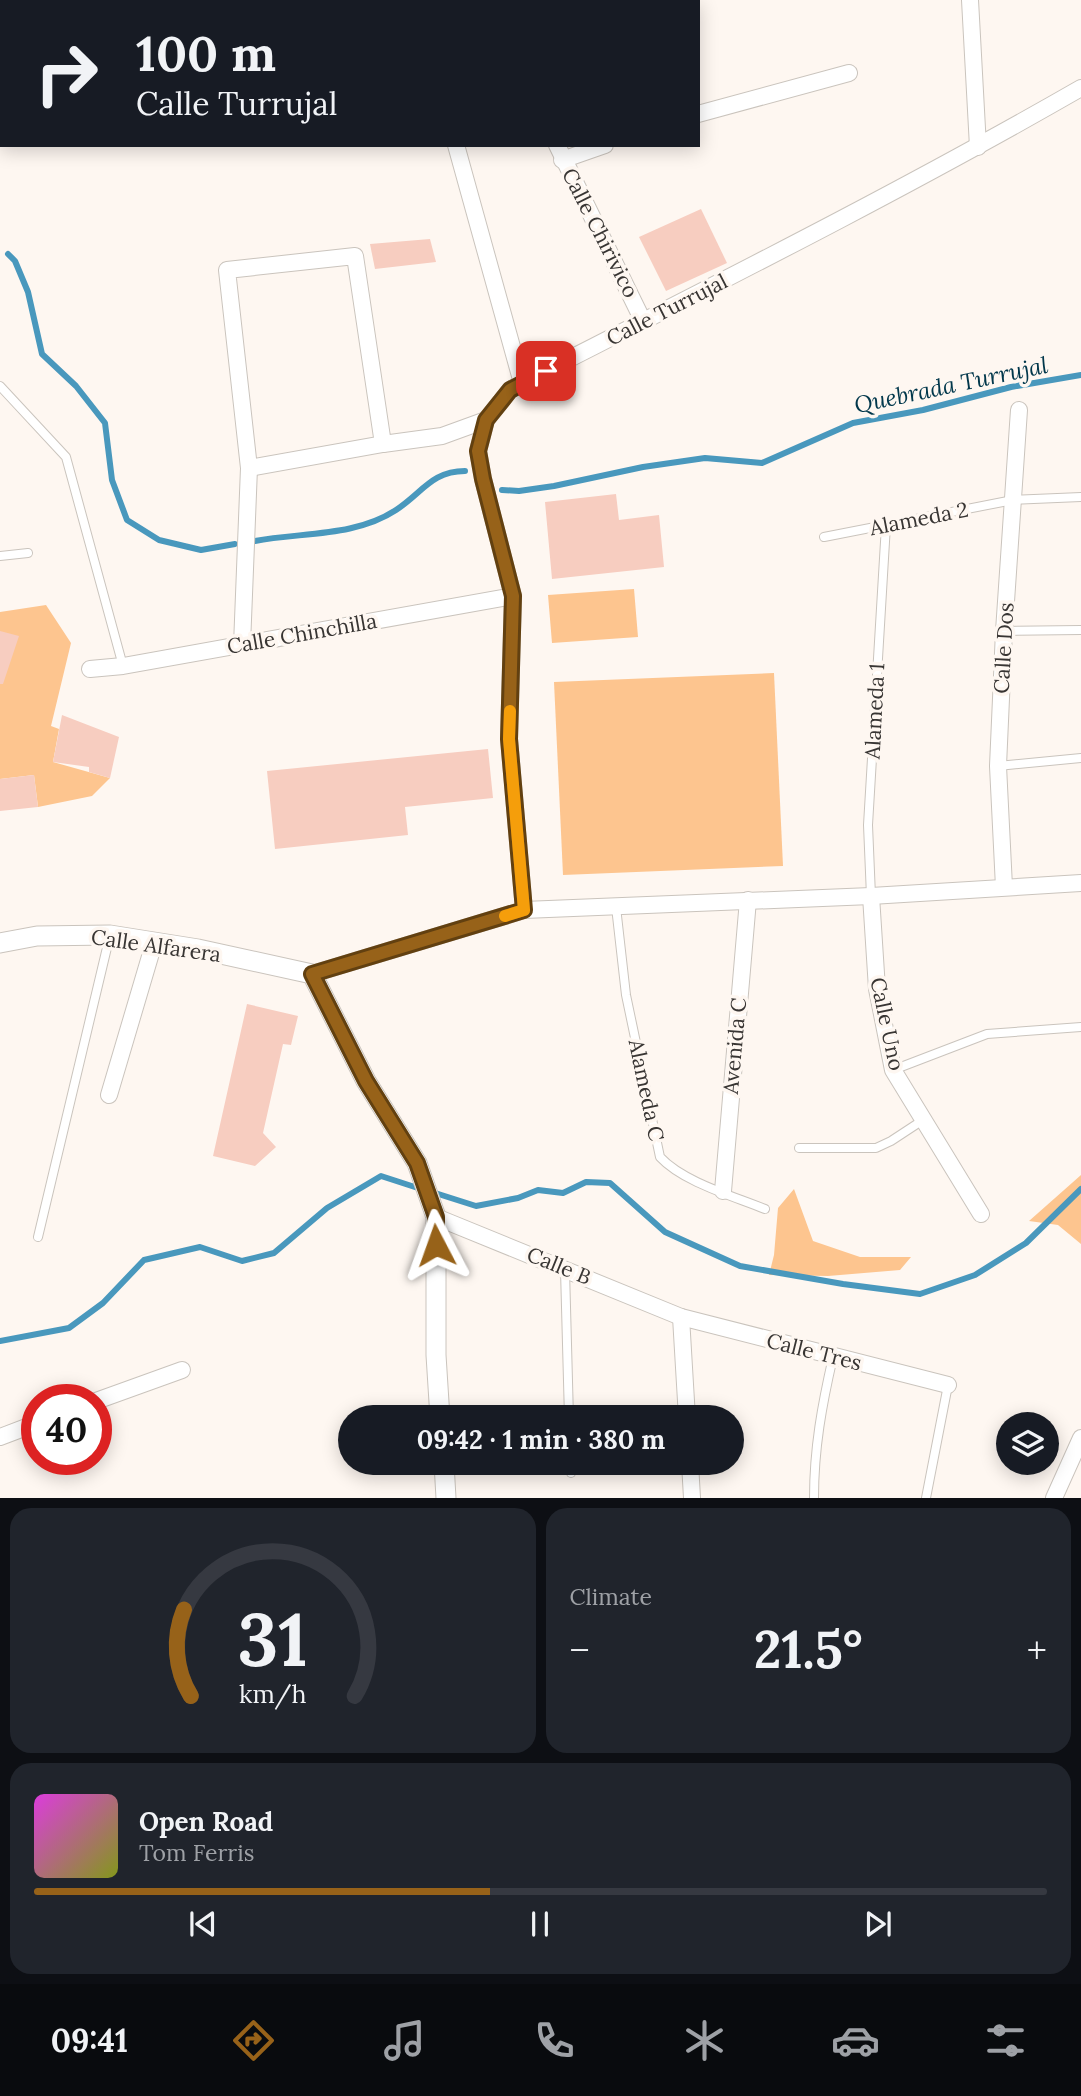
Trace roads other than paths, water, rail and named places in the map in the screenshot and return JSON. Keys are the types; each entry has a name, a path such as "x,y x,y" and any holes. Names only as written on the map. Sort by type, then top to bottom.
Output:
{"street":[{"path":"970,0 978,147"},
{"path":"700,113 849,73"},
{"name":"Calle Turrujal","path":"524,910 509,739 513,596 478,451 486,420 510,390 522,383 799,243 1081,88"},
{"path":"457,147 522,383"},
{"path":"560,152 592,147"},
{"name":"Calle Chirivico","path":"560,152 643,321"},
{"path":"242,645 249,468 228,270 355,256 383,444"},
{"name":"Calle Dos","path":"1004,887 998,766 1019,410"},
{"path":"249,468 442,436 486,420"},
{"name":"Calle Chinchilla","path":"90,669 123,666 513,596"},
{"path":"439,1405 436,1354 436,1217 417,1163 366,1081 312,974 524,910 871,897 1081,883"},
{"name":"Calle Uno","path":"871,897 877,989 893,1070 981,1214"},
{"name":"Avenida C","path":"723,1191 748,901"},
{"name":"Calle Alfarera","path":"0,943 37,936 110,935 312,974"},
{"path":"109,1095 154,943"},
{"name":"Calle B","path":"436,1217 681,1317"},
{"path":"681,1317 686,1405"},
{"name":"Calle Tres","path":"681,1317 948,1385"},
{"path":"112,1395 182,1370"},
{"path":"0,1437 21,1429"},
{"path":"1054,1497 1081,1438"},
{"path":"445,1475 446,1497"},
{"path":"691,1475 692,1497"}],"lane":[{"path":"0,386 66,457 123,666"},
{"name":"Alameda 2","path":"824,537 1013,500 1081,497"},
{"name":"Alameda 1","path":"871,897 868,825 886,525"},
{"path":"0,556 28,553"},
{"path":"1004,631 1081,630"},
{"path":"998,766 1081,758"},
{"name":"Alameda C","path":"616,907 626,995 660,1157 684,1175 765,1209"},
{"path":"38,1237 110,935"},
{"path":"893,1070 987,1034 1081,1027"},
{"path":"799,1148 876,1148 923,1120"},
{"path":"565,1268 569,1405"},
{"path":"814,1497 814,1464 819,1420 833,1357"},
{"path":"926,1497 948,1385"}],"waterway":[{"name":"Quebrada Turrujal","path":"8,254 15,261 28,292 42,354 76,386 105,423 112,480 127,520 159,540 201,550 235,544"},
{"name":"Quebrada Turrujal","path":"502,490 519,491 554,486 643,467 705,458 762,463 853,423 923,410 1011,387 1081,375"},
{"name":"Quebrada Turrujal","path":"255,541 363,525 396,510 436,479 465,471"},
{"path":"0,1341 69,1328 103,1303 144,1260 200,1247 242,1261 274,1253 327,1208 381,1176 421,1189"},
{"path":"432,1192 476,1206 518,1198 538,1190 563,1193 586,1182 610,1183 665,1232 740,1266 920,1294 975,1275 1026,1243 1081,1189"}]}
